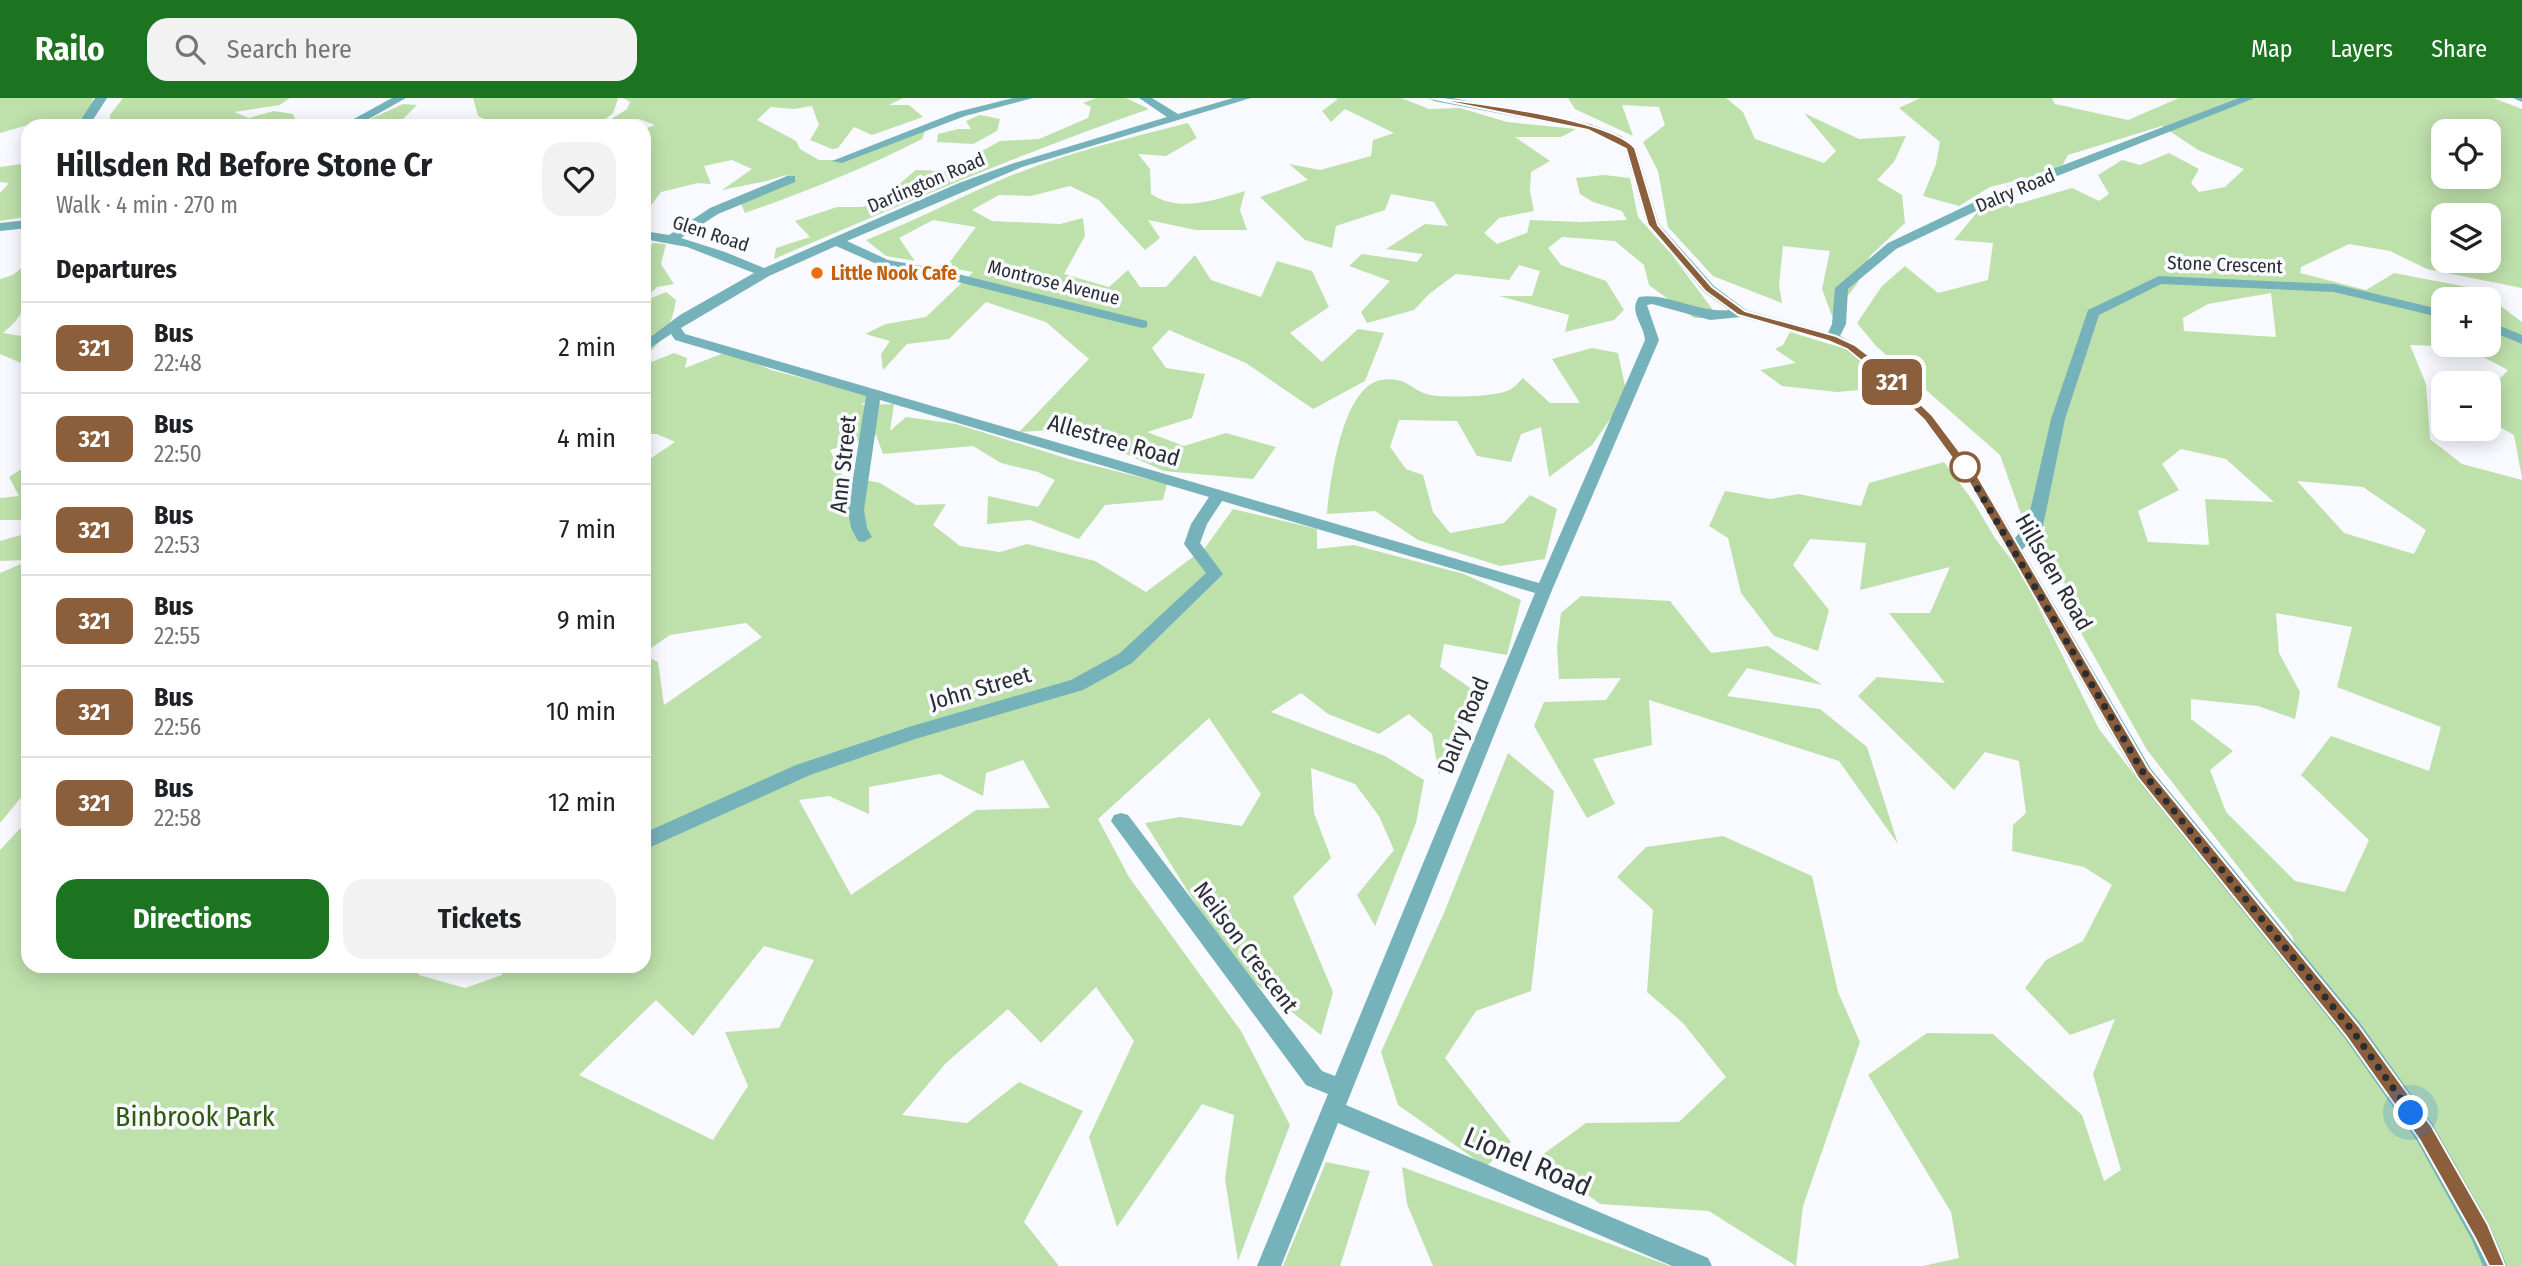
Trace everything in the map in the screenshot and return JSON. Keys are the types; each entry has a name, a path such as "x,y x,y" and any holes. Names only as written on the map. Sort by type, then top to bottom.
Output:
{"street":[{"path":"88,119 101,98"},
{"path":"360,119 400,98"},
{"path":"838,161 961,114 1027,98"},
{"path":"1146,98 1174,117"},
{"name":"Darlington Road","path":"651,343 685,318 764,273 1018,164 1245,98"},
{"name":"Hillsden Road","path":"1434,98 1590,127 1624,143 1630,148 1653,225 1709,289 1741,313 1832,338 1851,347 1928,417 1971,475 2144,774 2352,1030 2418,1123 2481,1232 2495,1266"},
{"name":"Dalry Road","path":"1832,338 1839,324 1842,288 1892,246 2010,190 2249,98"},
{"path":"673,238 714,211 791,179"},
{"path":"0,227 21,225"},
{"name":"Glen Road","path":"651,235 673,238 724,254 764,273"},
{"name":"Montrose Avenue","path":"837,241 861,256 888,264 934,272 1142,324"},
{"name":"Stone Crescent","path":"2014,549 2035,526 2058,419 2093,313 2159,280 2334,288 2431,311"},
{"name":"Dalry Road","path":"1269,1266 1544,590 1652,340 1653,330 1640,310 1641,302 1653,300 1710,316 1741,313"},
{"name":"Allestree Road","path":"674,328 680,337 1544,590"},
{"path":"2501,331 2522,340"},
{"name":"Ann Street","path":"864,537 859,528 856,510 874,394"},
{"name":"John Street","path":"651,839 803,770 912,733 1077,685 1126,658 1215,574 1192,544 1199,524 1218,495"},
{"name":"Neilson Crescent","path":"1121,821 1314,1078 1337,1099"},
{"name":"Lionel Road","path":"1337,1099 1700,1266"}],"green space":[{"path":"0,98 93,98 91,107 83,119 21,119 21,127 0,133"},
{"path":"123,98 290,98 280,105 234,112 249,118 274,111 293,114 295,119 110,119"},
{"path":"473,98 618,99 613,113 605,119 484,119 478,116"},
{"path":"623,98 903,98 889,105 909,105 923,117 872,135 854,127 838,148 832,149 810,140 819,125 812,106 794,109 771,107 757,120 796,141 800,149 819,160 841,160 926,128 922,139 879,160 745,213 741,204 794,182 786,175 722,190 752,169 732,160 704,166 711,184 698,183 661,192 651,206 651,126 655,125 651,124 651,119 612,119 627,109 630,102"},
{"path":"1096,98 1126,98 1149,109 1007,162 774,259 776,248 810,237 795,221 837,207 863,207 897,186 916,170 946,171 1000,141 1039,139 1088,118 1091,107 1083,103"},
{"path":"1335,98 1401,98 1429,109 1460,108 1507,122 1576,129 1561,137 1515,137 1550,161 1531,172 1530,191 1534,211 1499,218 1484,233 1497,244 1527,233 1530,220 1627,220 1622,211 1593,202 1580,194 1576,178 1604,175 1630,178 1638,217 1672,255 1719,318 1694,318 1649,285 1644,265 1615,241 1562,237 1548,248 1561,265 1606,281 1624,310 1614,320 1565,332 1569,315 1499,296 1532,296 1540,271 1519,265 1509,280 1456,274 1429,294 1414,310 1367,323 1361,312 1390,281 1349,266 1362,254 1417,262 1423,254 1386,249 1425,224 1448,226 1434,202 1391,194 1385,210 1336,226 1332,248 1305,240 1260,197 1308,180 1289,164 1320,170 1371,156 1373,140 1394,133 1345,109 1331,122 1322,111 1338,99"},
{"path":"1568,98 1726,98 1743,112 1755,139 1824,163 1836,151 1804,113 1859,139 1906,136 1894,162 1877,180 1902,195 1905,223 1870,256 1857,284 1832,316 1822,289 1830,251 1783,246 1779,285 1782,303 1713,276 1668,227 1658,171 1643,142 1665,125 1659,107 1622,105 1633,136 1575,109"},
{"path":"1920,98 2052,98 2055,104 2128,120 2179,98 2493,98 2522,109 2522,288 2447,273 2501,273 2501,203 2431,203 2431,270 2390,251 2349,244 2301,267 2300,273 2366,290 2394,273 2468,287 2431,287 2431,346 2410,345 2426,384 2430,439 2462,464 2522,480 2522,1266 1923,1266 1959,1258 1951,1212 1868,1075 1927,1033 1993,1034 2082,1115 2104,1181 2121,1170 2093,1074 2115,1019 2070,1035 2025,988 2046,960 2083,941 2112,885 2084,867 2012,851 2013,825 2026,813 2019,761 1985,752 1954,790 1858,696 1877,677 1945,683 1889,613 1930,613 1950,567 1860,590 1866,543 1810,539 1793,565 1829,610 1818,651 1774,636 1741,593 1728,538 1709,526 1725,491 1771,499 1798,494 1861,506 1869,483 1944,462 2022,574 2099,729 2164,813 2309,986 2292,936 2147,750 2072,617 2075,591 2042,566 2045,527 2021,514 2000,455 1876,346 1857,323 1882,286 1905,266 1938,293 1988,280 1993,243 1954,240 1980,209 2021,203 2072,188 2099,201 2109,194 2098,175 2122,160 2140,165 2169,153 2199,169 2191,183 2199,192 2225,187 2244,169 2198,150 2162,126 2068,155 2060,170 1990,187 1959,206 1923,196 1936,164 1940,142 1899,108","holes":["2271,293 2276,337 2184,331 2183,318 2208,304","2181,449 2226,459 2274,502 2205,499 2209,545 2148,542 2138,511 2179,490 2162,464","2297,481 2363,487 2426,530 2414,554 2344,533","2276,613 2352,627 2337,687 2441,727 2429,771 2331,736 2301,775 2369,840 2345,892 2295,881 2226,812 2210,770 2233,751 2191,719 2191,699 2258,706 2295,719 2300,692 2279,653"]},
{"path":"403,104 417,105 403,119 370,119"},
{"path":"980,115 1000,119 997,131 973,144 937,142 938,134 971,129 966,121"},
{"path":"1188,123 1197,138 1166,156 1138,154 1150,169 1151,194 1162,200 1185,204 1209,201 1245,191 1240,210 1247,230 1196,230 1148,220 1160,238 1145,250 1099,200 1070,186 1031,196 999,195 972,210 992,221 1060,224 1083,218 1085,236 1064,274 1109,287 1128,270 1140,287 1166,287 1195,255 1211,280 1261,297 1277,261 1312,271 1329,307 1290,333 1322,362 1358,329 1384,333 1365,381 1313,409 1246,363 1169,330 1152,348 1166,368 1205,374 1192,418 1147,432 1184,446 1226,433 1276,447 1253,479 1164,471 1070,429 1019,432 1089,359 1046,322 986,302 949,339 907,344 883,370 881,354 890,341 865,334 886,324 926,317 973,272 946,267 976,227 933,220 899,238 915,261 886,256 866,240 1044,163"},
{"path":"21,164 21,218 0,221 0,193 9,183 0,182 0,167"},
{"path":"666,244 661,264 674,284 657,287 651,293 651,245"},
{"path":"21,268 21,313 3,333 21,336 21,363 0,354 0,279 13,275"},
{"path":"666,292 676,300 666,332 651,350 651,298"},
{"path":"2501,306 2522,322 2522,478 2514,435 2501,428 2501,377 2508,370 2483,357 2501,357"},
{"path":"1790,332 1859,353 1883,388 1837,392 1782,386 1760,370 1796,363 1775,349 1783,345"},
{"path":"1592,348 1618,353 1627,395 1592,445 1549,477 1541,427 1521,434 1511,462 1477,456 1457,421 1399,420 1390,447 1406,469 1423,475 1433,512 1450,533 1504,523 1530,495 1557,509 1545,559 1500,566 1418,540 1375,511 1327,514 1340,438 1357,399 1368,386 1390,379 1404,382 1431,395 1472,396 1505,392 1523,378 1550,403 1580,403 1552,359"},
{"name":"Binbrook Park","path":"729,351 771,370 873,396 861,405 894,404 890,431 906,417 956,424 1072,460 1167,484 1163,500 1105,505 1079,539 1030,520 987,524 988,496 1038,507 1055,480 1038,472 1001,463 973,446 883,454 876,435 830,450 842,475 880,483 916,505 946,504 933,525 960,546 1000,552 1027,544 1095,561 1146,592 1205,548 1233,509 1317,529 1317,549 1354,545 1464,574 1521,600 1507,655 1444,644 1440,667 1476,692 1439,775 1432,734 1409,714 1379,734 1328,714 1301,693 1271,712 1385,756 1424,780 1416,823 1375,926 1357,895 1394,850 1379,816 1355,784 1311,768 1314,813 1331,858 1293,897 1333,992 1321,1035 1236,968 1145,823 1180,817 1242,826 1261,794 1209,718 1098,819 1129,877 1241,1031 1290,1125 1238,1261 1225,1179 1234,1115 1202,1104 1117,1227 1089,1137 1134,1041 1096,987 1041,1043 1008,1009 946,1063 902,1115 967,1123 1019,1082 1083,1111 1024,1222 1059,1266 0,1266 0,850 21,828 21,973 417,973 465,988 502,973 651,973 651,658 658,662 664,705 762,637 746,623 670,635 651,648 651,458 675,442 651,434 651,362 674,353 687,358 685,368","holes":["1023,760 1050,808 976,810 851,895 799,800 829,796 869,814 869,787 940,774 983,796 986,773","764,946 814,960 779,1028 725,1032 748,1086 713,1140 579,1075 656,1000 693,1036"]},
{"path":"21,469 21,520 0,520 0,498 19,496 9,477"},
{"path":"21,535 21,560 0,561 0,541"},
{"path":"21,564 21,798 0,823 0,573"},
{"path":"1581,596 1670,601 1711,653 1768,646 1822,685 1747,668 1727,696 1820,709 1867,747 1898,844 1839,761 1649,700 1652,745 1593,759 1615,804 1587,818 1534,726 1544,702 1606,700 1621,678 1559,679 1557,647 1561,613"},
{"path":"1508,753 1554,791 1531,991 1476,1011 1445,1058 1511,1142 1486,1167 1398,1105 1381,1052 1444,913"},
{"path":"1723,836 1812,876 1838,992 1860,1042 1803,1206 1796,1266 1709,1211 1600,1204 1538,1158 1586,1123 1679,1122 1726,1077 1683,1023 1647,992 1653,910 1617,877 1646,847"},
{"path":"1326,1162 1370,1171 1340,1266 1283,1266"},
{"path":"1402,1167 1670,1266 1433,1266 1407,1204"}],"bus line":[{"name":"321","path":"1434,98 1590,127 1617,138 1630,148 1653,225 1709,289 1741,313 1832,338 1851,347 1928,417 1971,475 2144,774 2352,1030 2426,1133 2481,1232 2495,1266"}],"place":[{"name":"Little Nook Cafe","path":"817,273"}],"route":[{"path":"1965,467 2144,774 2352,1030 2411,1113"}]}
